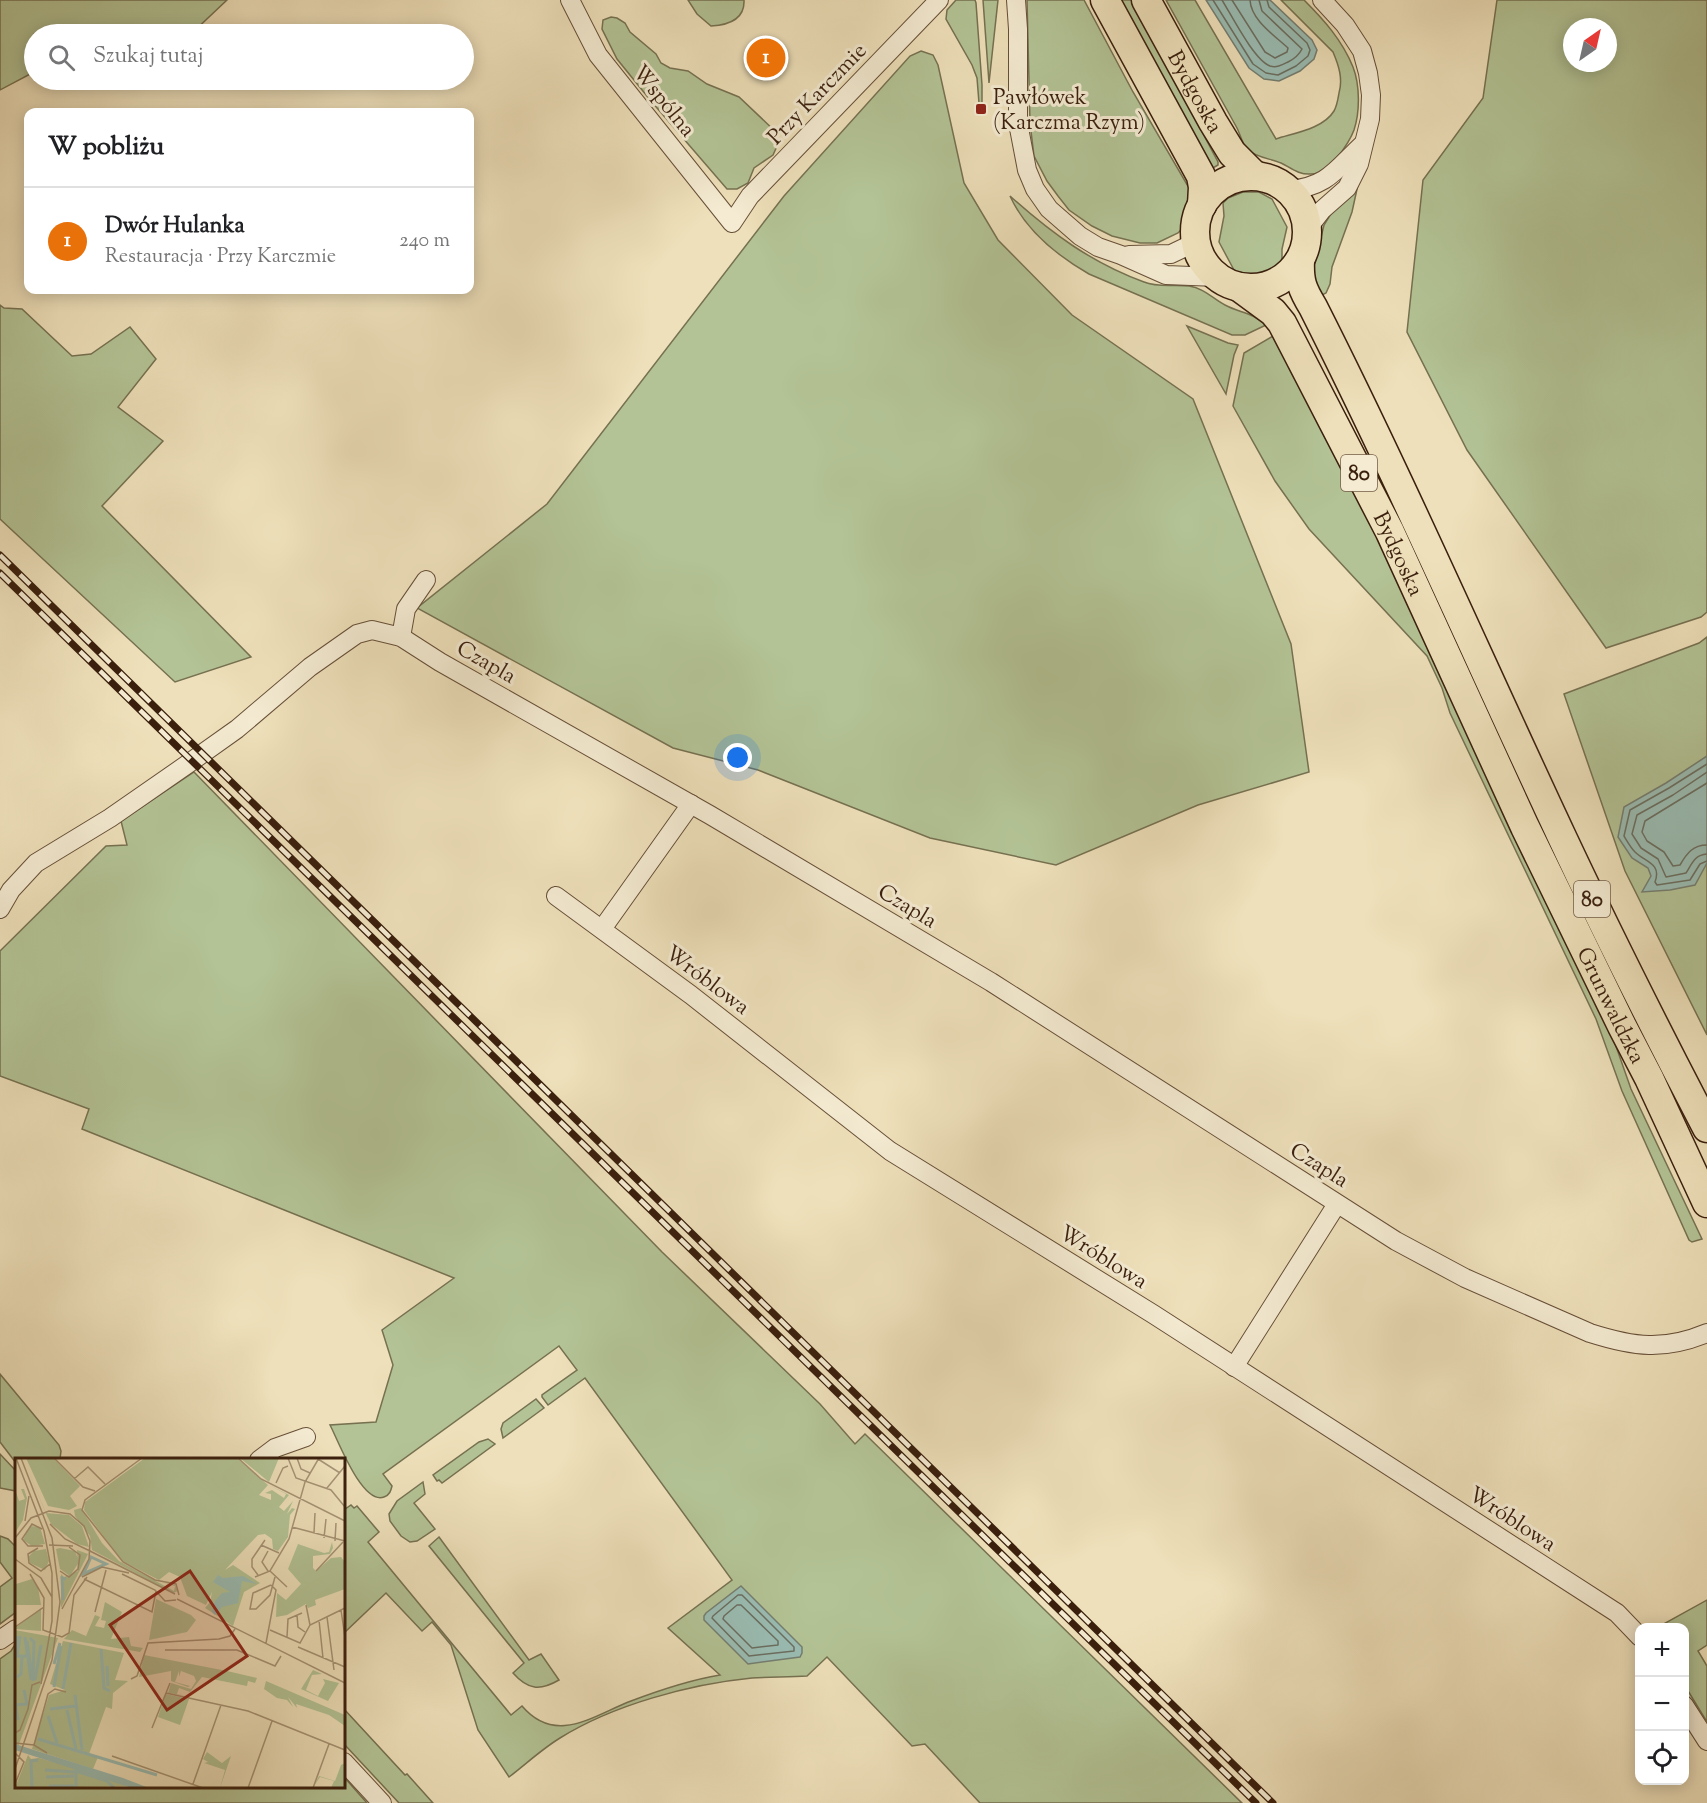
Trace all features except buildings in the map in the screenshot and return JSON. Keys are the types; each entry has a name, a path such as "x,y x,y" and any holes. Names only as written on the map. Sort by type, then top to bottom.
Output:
{"main road":[{"name":"Bydgoska","path":"1106,0 1201,176 1202,205"},
{"name":"Bydgoska","path":"1146,0 1212,122 1232,153 1254,175"},
{"path":"1196,242 1196,223 1202,205 1211,192 1238,177 1254,175 1273,180 1289,190 1302,207 1308,228"},
{"name":"80","path":"1300,260 1306,245 1308,228"},
{"name":"80","path":"1196,242 1200,255 1208,267 1228,281"},
{"name":"Bydgoska","path":"1300,260 1299,277 1303,291 1364,408 1483,666"},
{"path":"1228,281 1257,288 1274,283 1289,274 1300,260"},
{"name":"Bydgoska","path":"1228,281 1273,312 1281,322 1390,532 1456,676"},
{"name":"Grunwaldzka","path":"1483,666 1588,891 1707,1128"},
{"name":"Grunwaldzka","path":"1456,676 1557,895 1649,1078 1707,1203"}],"street":[{"name":"Wspólna","path":"570,0 598,55 732,223"},
{"name":"Przy Karczmie","path":"732,223 750,196 939,0"},
{"path":"1016,0 1018,123 1027,170 1035,189 1049,209 1080,236 1098,247 1166,275 1228,281"},
{"path":"1308,228 1322,210 1347,188 1359,164 1370,119 1371,95 1362,51 1345,25 1322,0"},
{"path":"1289,190 1316,185 1335,172 1364,144"},
{"path":"1120,255 1171,254 1196,242"},
{"path":"401,636 406,609 426,580"},
{"name":"Czapla","path":"0,909 11,890 36,863 110,818 237,729 310,667 357,634 372,630 401,636 440,662 691,804 990,982 1396,1241 1465,1278 1590,1333 1611,1339 1650,1346 1666,1346 1687,1342 1707,1333"},
{"path":"602,929 691,804"},
{"name":"Wróblowa","path":"556,896 690,995 890,1151 1234,1367 1617,1613 1635,1632"},
{"path":"1234,1367 1337,1204"},
{"path":"261,1458 276,1448 306,1437"},
{"path":"0,1640 15,1630"},
{"path":"1689,1713 1707,1741"},
{"path":"345,1763 382,1803"}],"green space":[{"path":"0,0 227,0 202,24 24,24 24,77 0,90"},
{"path":"688,0 744,0 744,7 738,17 729,23 711,26 697,14"},
{"path":"956,0 975,0 976,3 982,103 979,103 977,78 972,65 946,19 947,10"},
{"path":"983,0 998,0 989,83"},
{"path":"1027,0 1084,0 1133,92 1192,193 1186,225 1178,233 1157,243 1140,243 1112,236 1069,210 1047,181 1034,156 1030,123"},
{"path":"1118,0 1132,0 1218,162 1218,165 1213,168"},
{"path":"1166,0 1195,0 1276,139 1308,130 1323,122 1334,111 1338,100 1339,67 1333,52 1281,0 1304,0 1338,39 1349,57 1357,82 1358,107 1354,130 1347,145 1332,164 1319,173 1303,173 1254,154 1247,149"},
{"path":"1497,0 1707,0 1707,612 1701,617 1606,648 1467,450 1407,332 1423,180 1483,98"},
{"path":"611,17 625,23 630,32 656,54 661,63 670,68 688,71 707,84 739,97 776,132 778,144 773,155 754,168 748,183 737,189 727,189 651,101 617,59 602,29 603,20"},
{"path":"921,51 933,55 938,65 964,183 998,240 1072,315 1193,399 1291,644 1309,772 1198,805 1056,865 930,838 758,770 673,748 417,608 547,504 784,196 910,56"},
{"path":"1359,180 1352,212 1332,267 1330,284 1326,293 1320,296 1313,270 1324,225"},
{"path":"1243,192 1259,192 1272,199 1287,227 1282,249 1282,268 1264,277 1244,275 1234,270 1219,242 1224,216 1223,203 1228,198"},
{"path":"1010,196 1073,246 1107,266 1150,284 1189,286 1199,289 1266,325 1245,335 1232,335 1089,274 1065,259 1043,241 1024,220"},
{"path":"0,305 4,308 22,309 72,356 91,354 130,327 156,359 118,407 163,441 102,506 251,657 175,682 0,519"},
{"path":"1187,326 1238,345 1226,394"},
{"path":"1273,336 1346,471 1611,1032 1631,1089 1702,1239 1692,1242 1689,1240 1622,1091 1596,1019 1450,713 1442,688 1427,656 1309,529 1275,481 1233,406 1244,353"},
{"path":"1707,637 1707,1035 1625,871 1564,694 1699,643"},
{"path":"194,772 662,1252 820,1404 855,1444 865,1434 1242,1803 980,1803 925,1744 912,1746 827,1657 807,1676 752,1678 703,1685 628,1706 581,1726 560,1738 509,1777 478,1730 451,1645 432,1622 422,1631 386,1593 345,1632 345,1509 351,1505 354,1508 357,1506 379,1532 368,1542 511,1715 522,1706 535,1718 548,1724 562,1726 575,1724 664,1689 720,1675 668,1628 732,1580 585,1378 548,1405 542,1397 577,1370 559,1346 383,1474 392,1486 388,1495 376,1497 367,1491 352,1470 330,1425 376,1422 393,1365 382,1330 454,1278 82,1129 89,1109 0,1076 0,951 106,846 127,845 121,821"},
{"path":"0,1374 59,1445 60,1458 15,1458 15,1462 0,1442"},
{"path":"536,1399 544,1408 503,1438 501,1429 503,1423"},
{"path":"488,1439 495,1444 442,1483 437,1481 433,1475 479,1442"},
{"path":"0,1454 15,1470 15,1491 0,1488"},
{"path":"423,1482 425,1494 414,1503 435,1529 417,1541 410,1542 401,1536 390,1521 389,1514 397,1501"},
{"path":"0,1536 8,1539 15,1546 15,1613 0,1624 0,1587 12,1578 0,1562"},
{"path":"439,1537 529,1660 541,1654 559,1680 546,1686 534,1687 524,1683 513,1673 524,1663 429,1546"},
{"path":"1707,1600 1707,1645 1698,1651 1707,1666 1707,1722 1689,1693 1689,1623 1665,1623"},
{"path":"15,1645 15,1788 345,1788 345,1778 367,1803 0,1803 0,1659 11,1651"},
{"path":"345,1710 433,1803 399,1803 345,1745"}],"water":[{"path":"1206,0 1270,0 1312,40 1317,50 1314,59 1300,71 1279,81 1264,79 1249,68"},
{"path":"1707,756 1707,863 1695,885 1642,892 1651,876 1648,868 1632,858 1618,837 1624,807"},
{"path":"741,1586 802,1647 800,1657 748,1664 704,1620 706,1613"}],"railway":[{"path":"0,555 1273,1803"},
{"path":"0,573 1256,1803"}],"place":[{"name":"Dwór Hulanka","path":"766,58"},
{"name":"Pawłówek (Karczma Rzym)","path":"981,109"}]}
